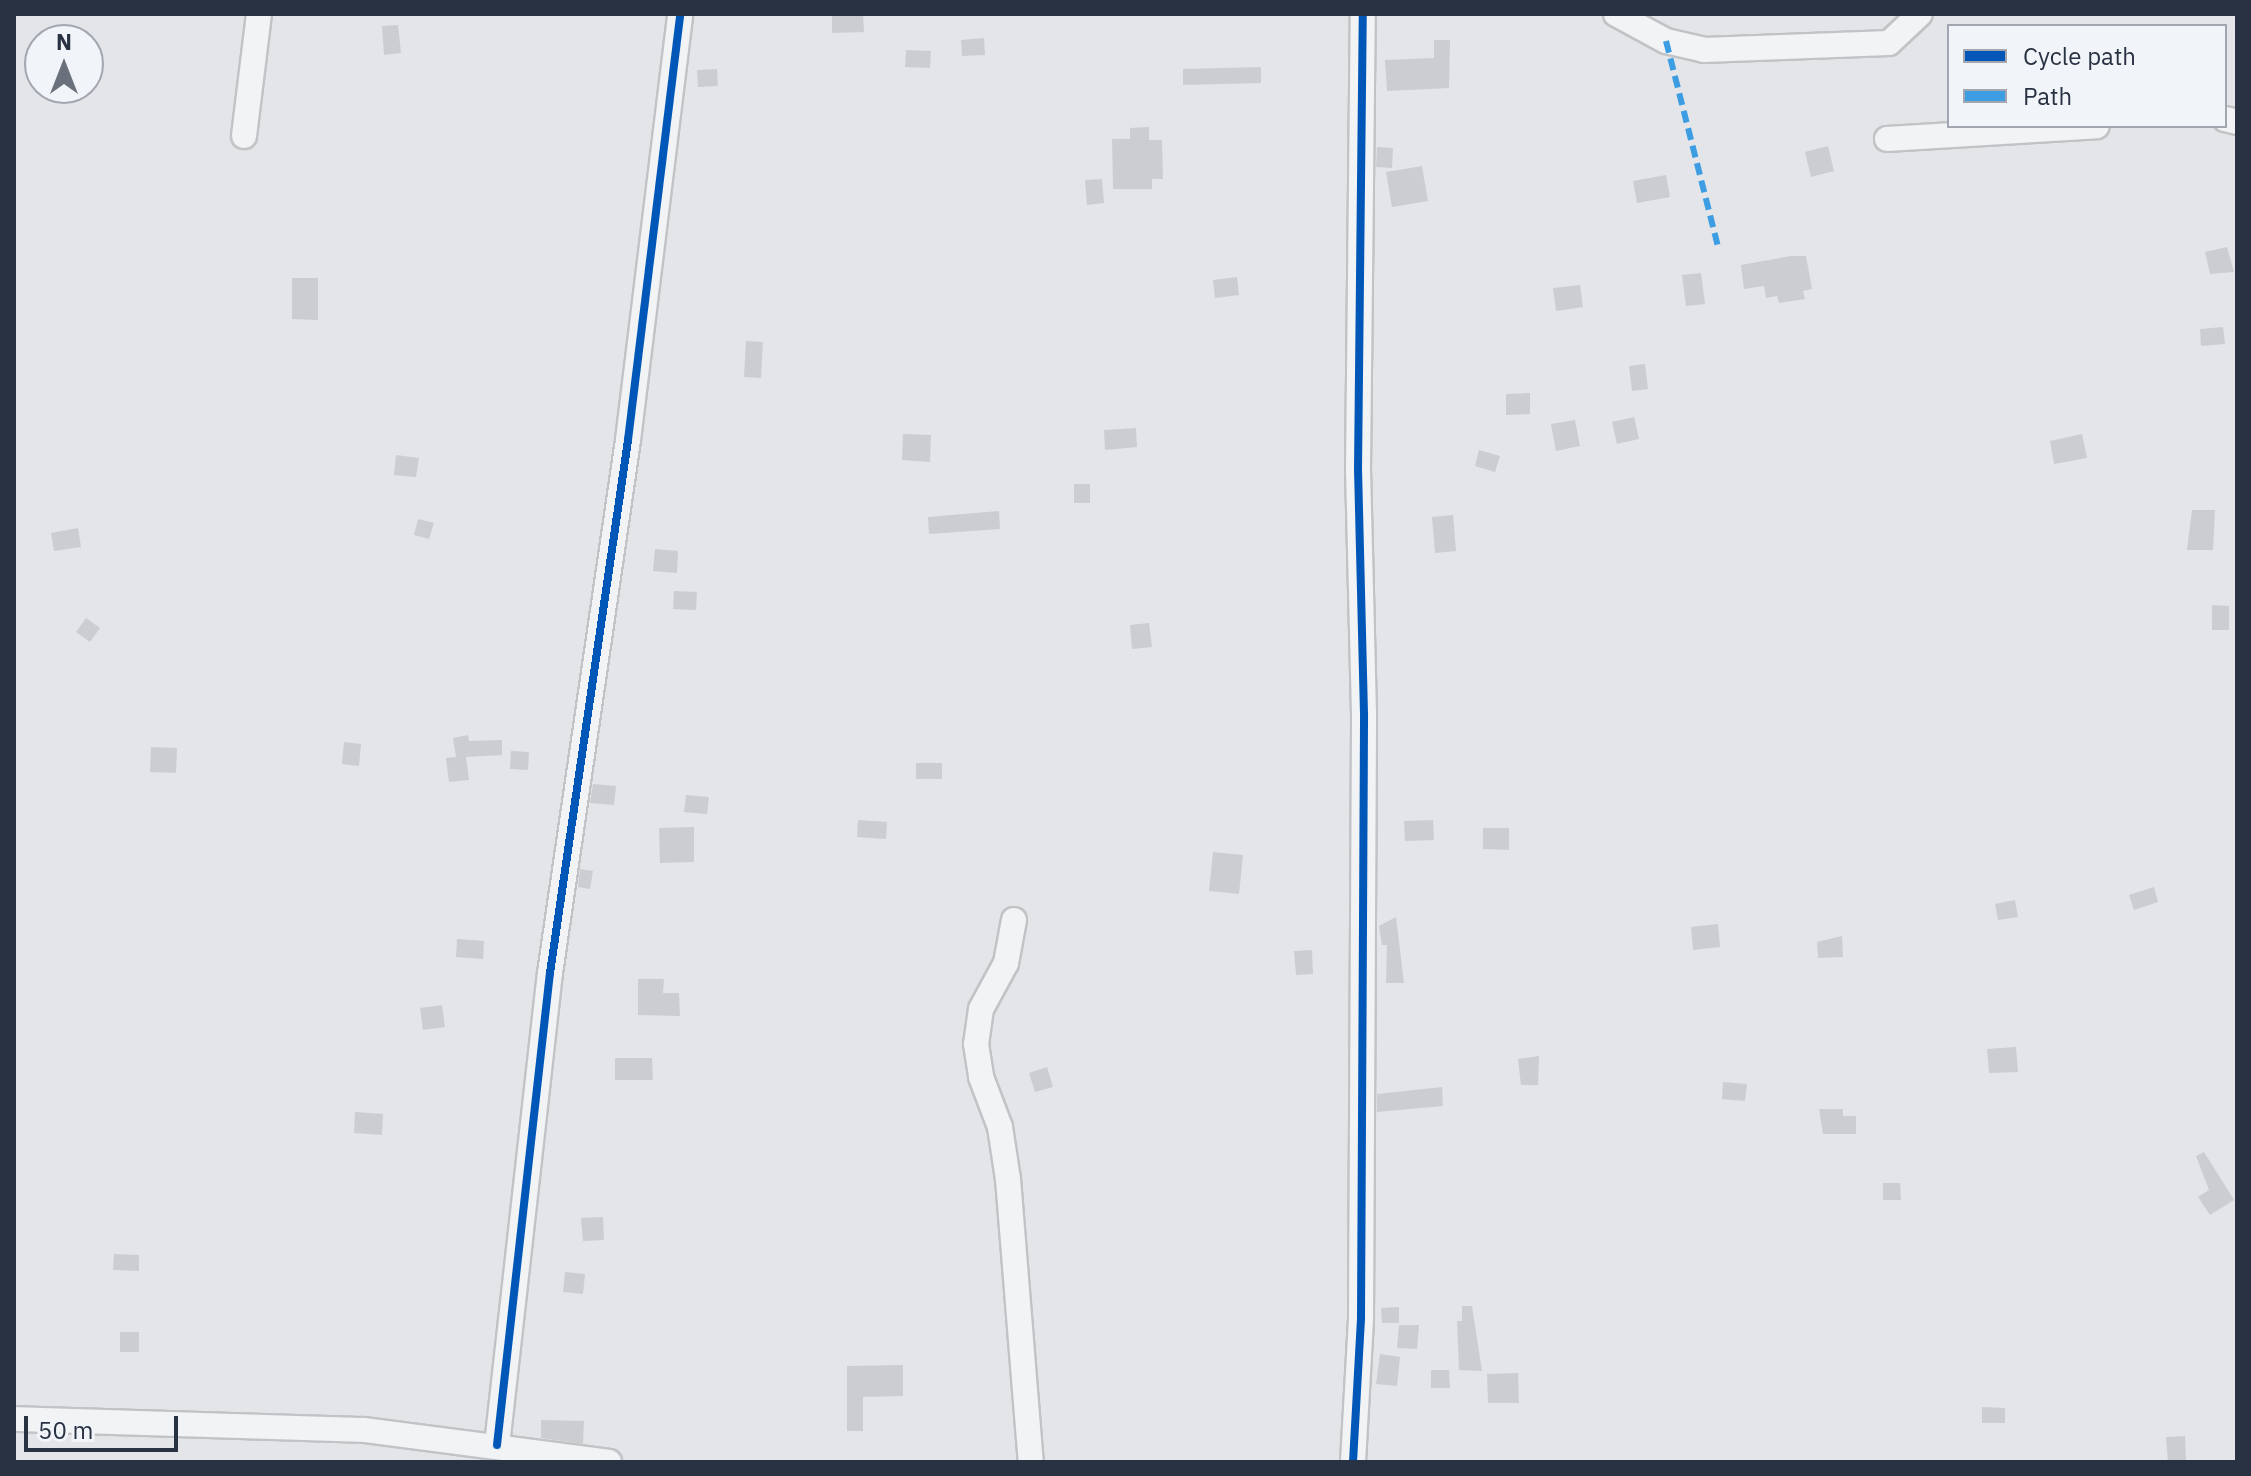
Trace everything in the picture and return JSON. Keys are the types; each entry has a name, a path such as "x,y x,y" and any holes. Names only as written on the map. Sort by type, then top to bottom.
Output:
{"street":[{"path":"244,136 259,14"},
{"path":"497,1445 550,973 626,453 680,14"},
{"path":"1353,1462 1361,1317 1364,714 1358,470 1363,14"},
{"path":"1616,14 1682,46 1720,50 1889,43 1920,14"},
{"path":"1887,139 2065,128"},
{"path":"1014,920 1006,963 981,1009 976,1044 1008,1179 1031,1462"},
{"path":"14,1419 364,1430 609,1462"}],"building":[{"path":"832,14 863,14 864,32 832,33"},
{"path":"398,25 401,53 384,55 382,26"},
{"path":"984,38 985,55 962,56 961,40"},
{"path":"1434,40 1450,40 1449,88 1387,91 1385,60 1434,58"},
{"path":"906,50 931,51 930,68 905,67"},
{"path":"1261,67 1261,83 1183,85 1183,69"},
{"path":"717,69 718,86 698,87 697,70"},
{"path":"1149,127 1149,140 1162,140 1163,179 1152,179 1152,189 1113,189 1112,139 1130,139 1130,128"},
{"path":"1828,146 1834,171 1811,177 1805,152"},
{"path":"1377,147 1393,148 1392,168 1376,167"},
{"path":"1422,166 1428,201 1392,207 1386,172"},
{"path":"1666,175 1670,197 1637,203 1633,181"},
{"path":"1102,179 1104,203 1087,205 1085,180"},
{"path":"2227,247 2234,272 2210,274 2205,252"},
{"path":"1806,256 1812,289 1803,291 1805,299 1779,303 1777,296 1766,298 1764,286 1744,289 1741,265"},
{"path":"1701,273 1705,304 1686,306 1682,275"},
{"path":"1237,277 1239,295 1215,298 1213,280"},
{"path":"292,278 318,278 318,320 292,319"},
{"path":"1580,285 1583,307 1556,311 1553,288"},
{"path":"2223,327 2225,344 2201,346 2200,329"},
{"path":"746,341 763,342 761,378 744,377"},
{"path":"1645,364 1648,389 1632,391 1629,366"},
{"path":"1530,393 1530,414 1506,415 1506,394"},
{"path":"1634,417 1639,439 1617,444 1612,422"},
{"path":"1575,420 1580,446 1556,451 1551,424"},
{"path":"1136,428 1137,447 1105,450 1104,430"},
{"path":"903,434 931,435 930,462 902,460"},
{"path":"2082,434 2087,458 2054,464 2050,441"},
{"path":"1479,450 1500,456 1495,472 1475,466"},
{"path":"396,455 419,458 416,477 394,475"},
{"path":"1074,484 1090,484 1090,503 1074,503"},
{"path":"2192,510 2215,510 2213,550 2187,550"},
{"path":"999,511 1000,529 929,534 928,517"},
{"path":"1453,515 1456,551 1435,553 1432,517"},
{"path":"418,519 434,523 429,539 414,535"},
{"path":"78,528 81,547 54,551 51,533"},
{"path":"655,549 678,551 677,573 653,571"},
{"path":"674,591 697,592 696,610 673,609"},
{"path":"2212,605 2229,606 2229,630 2212,630"},
{"path":"86,618 100,628 90,642 76,632"},
{"path":"1149,623 1152,647 1132,649 1130,625"},
{"path":"468,735 469,741 502,740 502,755 466,757 469,780 449,782 446,758 456,757 453,738"},
{"path":"344,742 361,744 359,766 342,764"},
{"path":"151,747 177,748 176,773 150,772"},
{"path":"511,751 529,752 528,770 510,769"},
{"path":"916,763 942,763 942,779 916,779"},
{"path":"593,784 616,786 614,805 590,803"},
{"path":"686,795 709,797 707,814 684,812"},
{"path":"858,820 887,822 886,839 857,837"},
{"path":"1433,820 1434,840 1405,841 1404,821"},
{"path":"694,827 694,862 660,863 659,828"},
{"path":"1483,828 1509,828 1509,850 1483,849"},
{"path":"1213,852 1243,855 1239,894 1209,891"},
{"path":"580,869 593,871 590,889 578,887"},
{"path":"2154,887 2158,902 2134,910 2129,895"},
{"path":"2015,900 2018,917 1998,920 1995,904"},
{"path":"1396,917 1404,983 1386,983 1387,945 1382,945 1379,926"},
{"path":"1718,924 1720,947 1693,950 1691,927"},
{"path":"1842,936 1843,957 1818,958 1817,942"},
{"path":"457,939 484,941 483,959 456,957"},
{"path":"1312,950 1313,974 1296,975 1294,951"},
{"path":"638,979 664,979 663,993 679,993 680,1016 638,1015"},
{"path":"442,1005 445,1027 423,1030 420,1008"},
{"path":"2016,1047 2018,1072 1989,1073 1987,1049"},
{"path":"1539,1056 1538,1085 1521,1085 1518,1059"},
{"path":"615,1058 652,1058 653,1080 615,1080"},
{"path":"1047,1067 1053,1087 1035,1092 1029,1073"},
{"path":"1723,1082 1747,1084 1745,1101 1722,1099"},
{"path":"1442,1087 1443,1106 1377,1112 1377,1094"},
{"path":"1819,1109 1843,1109 1843,1116 1856,1116 1856,1134 1823,1134"},
{"path":"355,1112 383,1114 382,1135 354,1133"},
{"path":"2204,1152 2234,1200 2210,1215 2198,1197 2209,1190 2196,1156"},
{"path":"1883,1183 1900,1183 1901,1200 1883,1200"},
{"path":"603,1217 604,1240 583,1241 581,1218"},
{"path":"114,1254 139,1255 139,1271 113,1270"},
{"path":"565,1272 585,1274 583,1294 563,1292"},
{"path":"1462,1306 1472,1306 1482,1371 1459,1370 1457,1321 1462,1321"},
{"path":"1399,1307 1399,1323 1382,1323 1381,1308"},
{"path":"1399,1325 1419,1325 1417,1349 1397,1348"},
{"path":"120,1332 139,1332 139,1352 120,1352"},
{"path":"1380,1354 1400,1357 1397,1386 1376,1384"},
{"path":"903,1365 903,1396 863,1397 863,1431 847,1431 847,1366"},
{"path":"1431,1370 1449,1370 1450,1388 1431,1388"},
{"path":"1518,1373 1519,1403 1488,1403 1487,1374"},
{"path":"1982,1407 2005,1408 2005,1423 1982,1423"},
{"path":"541,1420 584,1421 583,1444 541,1438"},
{"path":"2185,1436 2186,1462 2168,1462 2166,1437"}],"marked path":[{"path":"1666,41 1718,246"}],"cycle path":[{"path":"497,1445 550,973 628,440 680,14"},
{"path":"1353,1462 1361,1317 1364,714 1358,470 1363,14"}]}
